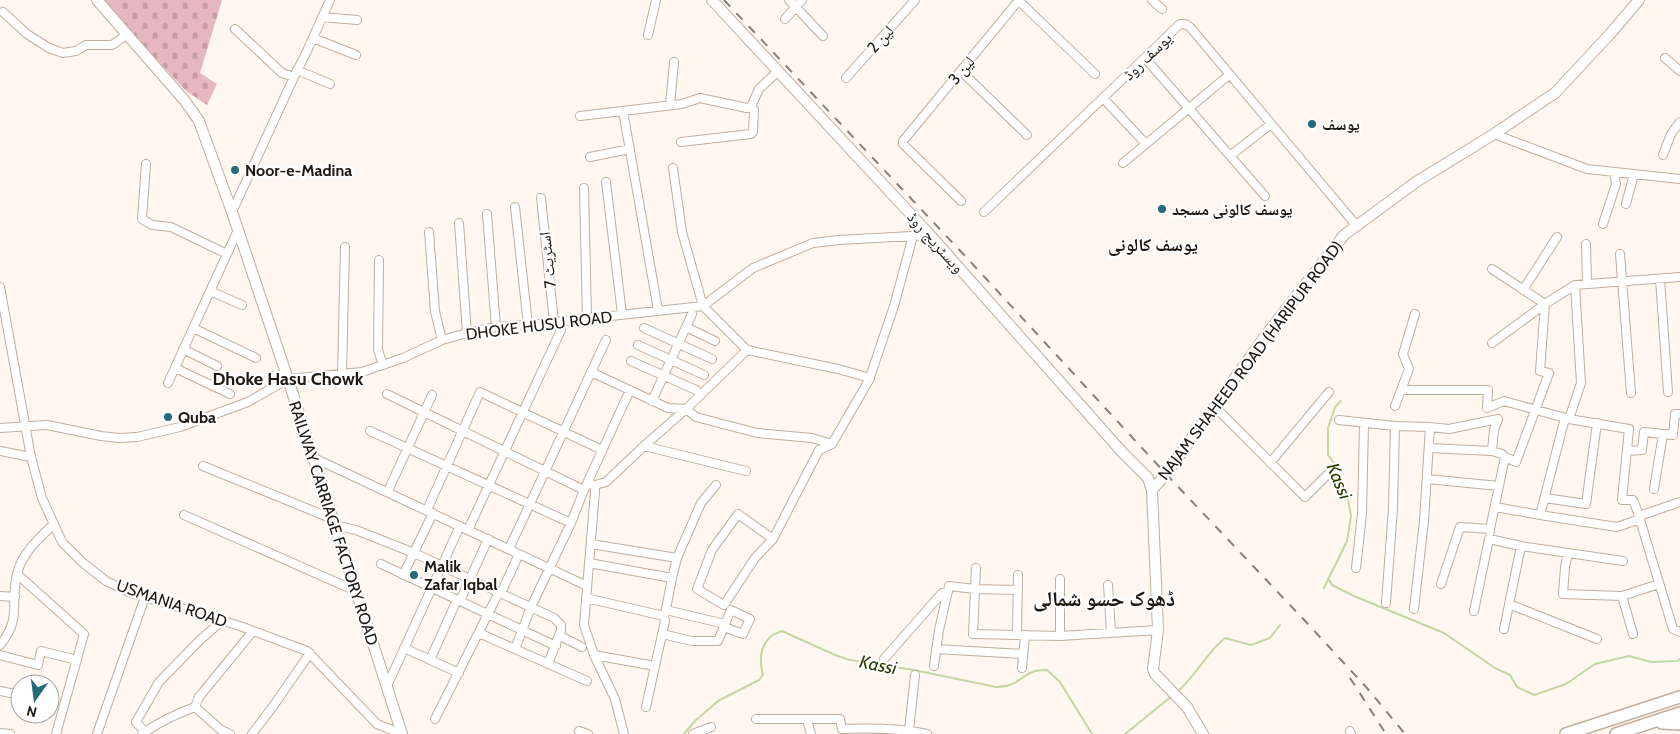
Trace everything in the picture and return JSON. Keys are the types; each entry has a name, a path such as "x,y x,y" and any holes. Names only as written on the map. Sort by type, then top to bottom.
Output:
{"highway":[{"path":"1566,734 1680,697"},
{"path":"1616,734 1680,714"},
{"path":"1650,723 1680,724"}],"main road":[{"name":"RAILWAY CARRIAGE FACTORY ROAD","path":"97,0 185,101 199,121 232,212 288,379 402,734"},
{"name":"ویسٹریج روڈ","path":"712,0 930,235 1122,452 1148,478 1152,490"},
{"name":"NAJAM SHAHEED ROAD (HARIPUR ROAD)","path":"1203,734 1153,668 1158,630 1152,490 1166,474 1266,335 1344,235 1416,182 1494,134 1555,93 1639,0"}],"street":[{"path":"232,212 330,0"},
{"path":"648,35 656,0"},
{"path":"789,0 823,36"},
{"path":"785,19 802,0"},
{"name":"لین 2","path":"846,78 915,0"},
{"path":"1019,0 1095,74"},
{"name":"لین 3","path":"961,201 903,144 903,141 1019,0"},
{"path":"1152,0 1162,9"},
{"path":"3,12 27,34 49,48 63,53 76,52 86,45 112,45 128,34"},
{"path":"322,17 357,20"},
{"name":"یوسف روڈ","path":"984,212 1180,24 1185,24 1190,27 1228,75 1356,225"},
{"path":"235,29 282,73 295,74 330,84"},
{"path":"313,38 356,55"},
{"path":"1145,58 1265,196"},
{"path":"1665,58 1680,71"},
{"path":"670,105 674,62"},
{"path":"681,142 751,134 753,132 754,110 752,107 758,89 778,71"},
{"path":"960,71 1027,135"},
{"path":"1123,163 1228,75"},
{"path":"580,116 682,104 700,98 747,108 752,107"},
{"path":"1103,98 1146,144"},
{"path":"623,112 658,310"},
{"path":"1663,155 1671,134 1680,122"},
{"path":"1231,156 1271,124"},
{"path":"1494,134 1587,168 1680,180"},
{"path":"1671,134 1680,139"},
{"path":"590,157 630,149"},
{"path":"146,164 142,219 152,225 171,227 227,254"},
{"path":"673,168 682,232 703,306 747,350 838,369 870,378"},
{"path":"1603,224 1616,184 1614,172"},
{"path":"1626,204 1634,174"},
{"path":"606,182 622,314"},
{"path":"584,188 587,318"},
{"name":"اسٹریٹ 7","path":"541,198 554,322"},
{"path":"515,207 528,325"},
{"path":"487,214 496,327"},
{"path":"459,222 467,334"},
{"path":"168,383 238,230"},
{"path":"429,232 435,311 442,340"},
{"path":"703,306 753,268 813,243 930,235"},
{"path":"773,539 738,514 712,550 697,589 724,605 756,558 773,539 819,450 832,444 870,378 894,306 913,236"},
{"path":"1523,290 1557,237"},
{"path":"1586,244 1587,283"},
{"path":"342,375 345,247"},
{"path":"1620,254 1631,393"},
{"path":"379,260 378,350 383,365"},
{"path":"1492,270 1545,304"},
{"path":"1492,343 1545,304 1575,285 1680,277"},
{"path":"1660,279 1668,392"},
{"path":"1540,515 1567,418 1581,383 1575,285"},
{"name":"USMANIA ROAD","path":"0,287 31,457 42,498 62,542 82,562 106,581 131,593 253,631 307,651 377,724 402,734"},
{"path":"210,291 242,305"},
{"path":"1429,448 1492,451 1516,462 1549,373 1540,371 1545,304"},
{"name":"DHOKE HUSU ROAD","path":"0,428 47,425 120,438 137,437 180,427 248,402 288,379 362,372 403,358 442,340 496,327 703,306"},
{"path":"652,401 692,314"},
{"path":"1395,406 1409,369 1403,354 1415,314"},
{"path":"686,327 715,341"},
{"path":"193,328 256,358"},
{"path":"644,328 712,359"},
{"path":"468,530 561,330"},
{"path":"509,549 606,340"},
{"path":"638,345 704,375"},
{"path":"183,349 217,366"},
{"path":"387,394 545,471 585,487 606,482 747,350"},
{"path":"631,361 696,390"},
{"path":"175,368 230,394"},
{"path":"591,372 668,408 686,409 696,417 758,434 812,438 832,444"},
{"path":"515,649 532,607 571,524 585,487 630,390"},
{"path":"1401,390 1488,390 1487,408 1504,401 1567,418 1629,429 1622,500 1633,500 1673,629 1680,632"},
{"path":"403,575 414,553 447,466 480,392 602,450"},
{"path":"1270,463 1329,392"},
{"path":"388,491 432,395"},
{"path":"1214,406 1304,497 1330,472"},
{"path":"1627,451 1642,450 1644,432 1674,435 1675,414 1680,414"},
{"path":"1338,420 1364,424 1449,429 1498,419 1494,430 1492,451"},
{"path":"1545,498 1586,504 1596,423"},
{"path":"1356,568 1362,514 1364,424"},
{"path":"1386,603 1393,508 1396,426"},
{"path":"1414,609 1424,521 1430,427"},
{"path":"370,431 571,524"},
{"path":"1654,489 1663,434"},
{"path":"644,446 746,471"},
{"path":"0,451 31,457"},
{"path":"312,457 587,586"},
{"path":"1474,611 1505,457"},
{"path":"203,466 334,522 414,553 559,621 561,625 560,636 548,664"},
{"path":"1427,480 1499,486"},
{"path":"595,485 584,625 594,655 615,699 624,734"},
{"path":"646,707 677,558 701,503 716,485"},
{"path":"1495,507 1617,527 1680,502"},
{"path":"184,515 356,591"},
{"path":"0,645 4,633 14,623 17,574 21,562 34,543 54,524"},
{"path":"387,686 460,526"},
{"path":"1441,584 1460,527 1490,529"},
{"path":"430,660 471,579 488,539"},
{"path":"1489,539 1521,546 1622,560"},
{"path":"591,544 677,558"},
{"path":"1504,629 1521,546"},
{"path":"1568,553 1563,594 1622,596 1659,584"},
{"path":"435,720 519,554"},
{"path":"589,563 672,578"},
{"path":"381,564 556,646"},
{"path":"971,651 976,568"},
{"path":"17,574 84,634 56,734"},
{"path":"1018,575 1023,654 1022,668"},
{"path":"1060,579 1060,636"},
{"path":"1108,585 1111,632"},
{"path":"934,666 938,630 949,586 1018,590"},
{"path":"884,659 942,593 948,592"},
{"path":"0,596 15,598"},
{"path":"1622,596 1633,634"},
{"path":"97,734 145,598"},
{"path":"586,598 725,625 718,641 692,641 662,634"},
{"path":"1509,604 1597,639"},
{"path":"222,621 200,640 159,682 136,722 144,733 174,714 195,707 199,697 253,631"},
{"path":"973,634 1060,636 1158,630"},
{"path":"479,633 587,682"},
{"path":"560,636 582,647"},
{"path":"404,648 458,673"},
{"path":"936,649 1023,654"},
{"path":"0,655 38,665 41,651 77,660"},
{"path":"252,734 310,653"},
{"path":"594,655 655,666"},
{"path":"909,730 915,676"},
{"path":"195,707 221,730 230,734"},
{"path":"756,720 840,719 842,729 885,728 927,734"},
{"path":"807,720 811,734"},
{"path":"693,734 711,727"},
{"path":"579,731 588,734"},
{"path":"0,734 10,734"}],"green space":[{"path":"101,0 222,0 200,73 217,84 207,105 186,91"}],"waterway":[{"name":"Kassi","path":"1324,588 1347,541 1351,516 1346,489 1337,467 1328,455 1328,428 1335,407 1341,401"},
{"path":"1328,578 1332,585 1354,596 1444,633 1495,668 1510,675 1517,687 1534,695 1566,684 1595,664 1629,656 1651,662 1677,661 1680,659"},
{"name":"Kassi","path":"1178,691 1212,650 1225,638 1251,645 1270,638 1280,625"},
{"name":"Kassi","path":"684,734 695,721 718,701 759,680 763,675 761,654 765,643 769,638 782,631 850,660 914,670 996,687 1013,684 1034,671 1047,670 1060,682 1092,734"},
{"name":"Kassi","path":"1125,734 1172,696"}],"railway":[{"path":"724,0 1307,623 1367,688 1405,734"},
{"path":"1350,678 1386,734"}],"place":[{"name":"یوسف","path":"1312,124"},
{"name":"Noor-e-Madina","path":"235,170"},
{"name":"یوسف کالونی مسجد","path":"1162,209"},
{"name":"Quba","path":"168,417"},
{"name":"Malik Zafar Iqbal","path":"414,575"}],"district":[{"name":"یوسف کالونی","path":"1153,245"},
{"name":"Dhoke Hasu Chowk","path":"288,379"},
{"name":"ڈھوک حسو شمالی","path":"1104,599"}]}
